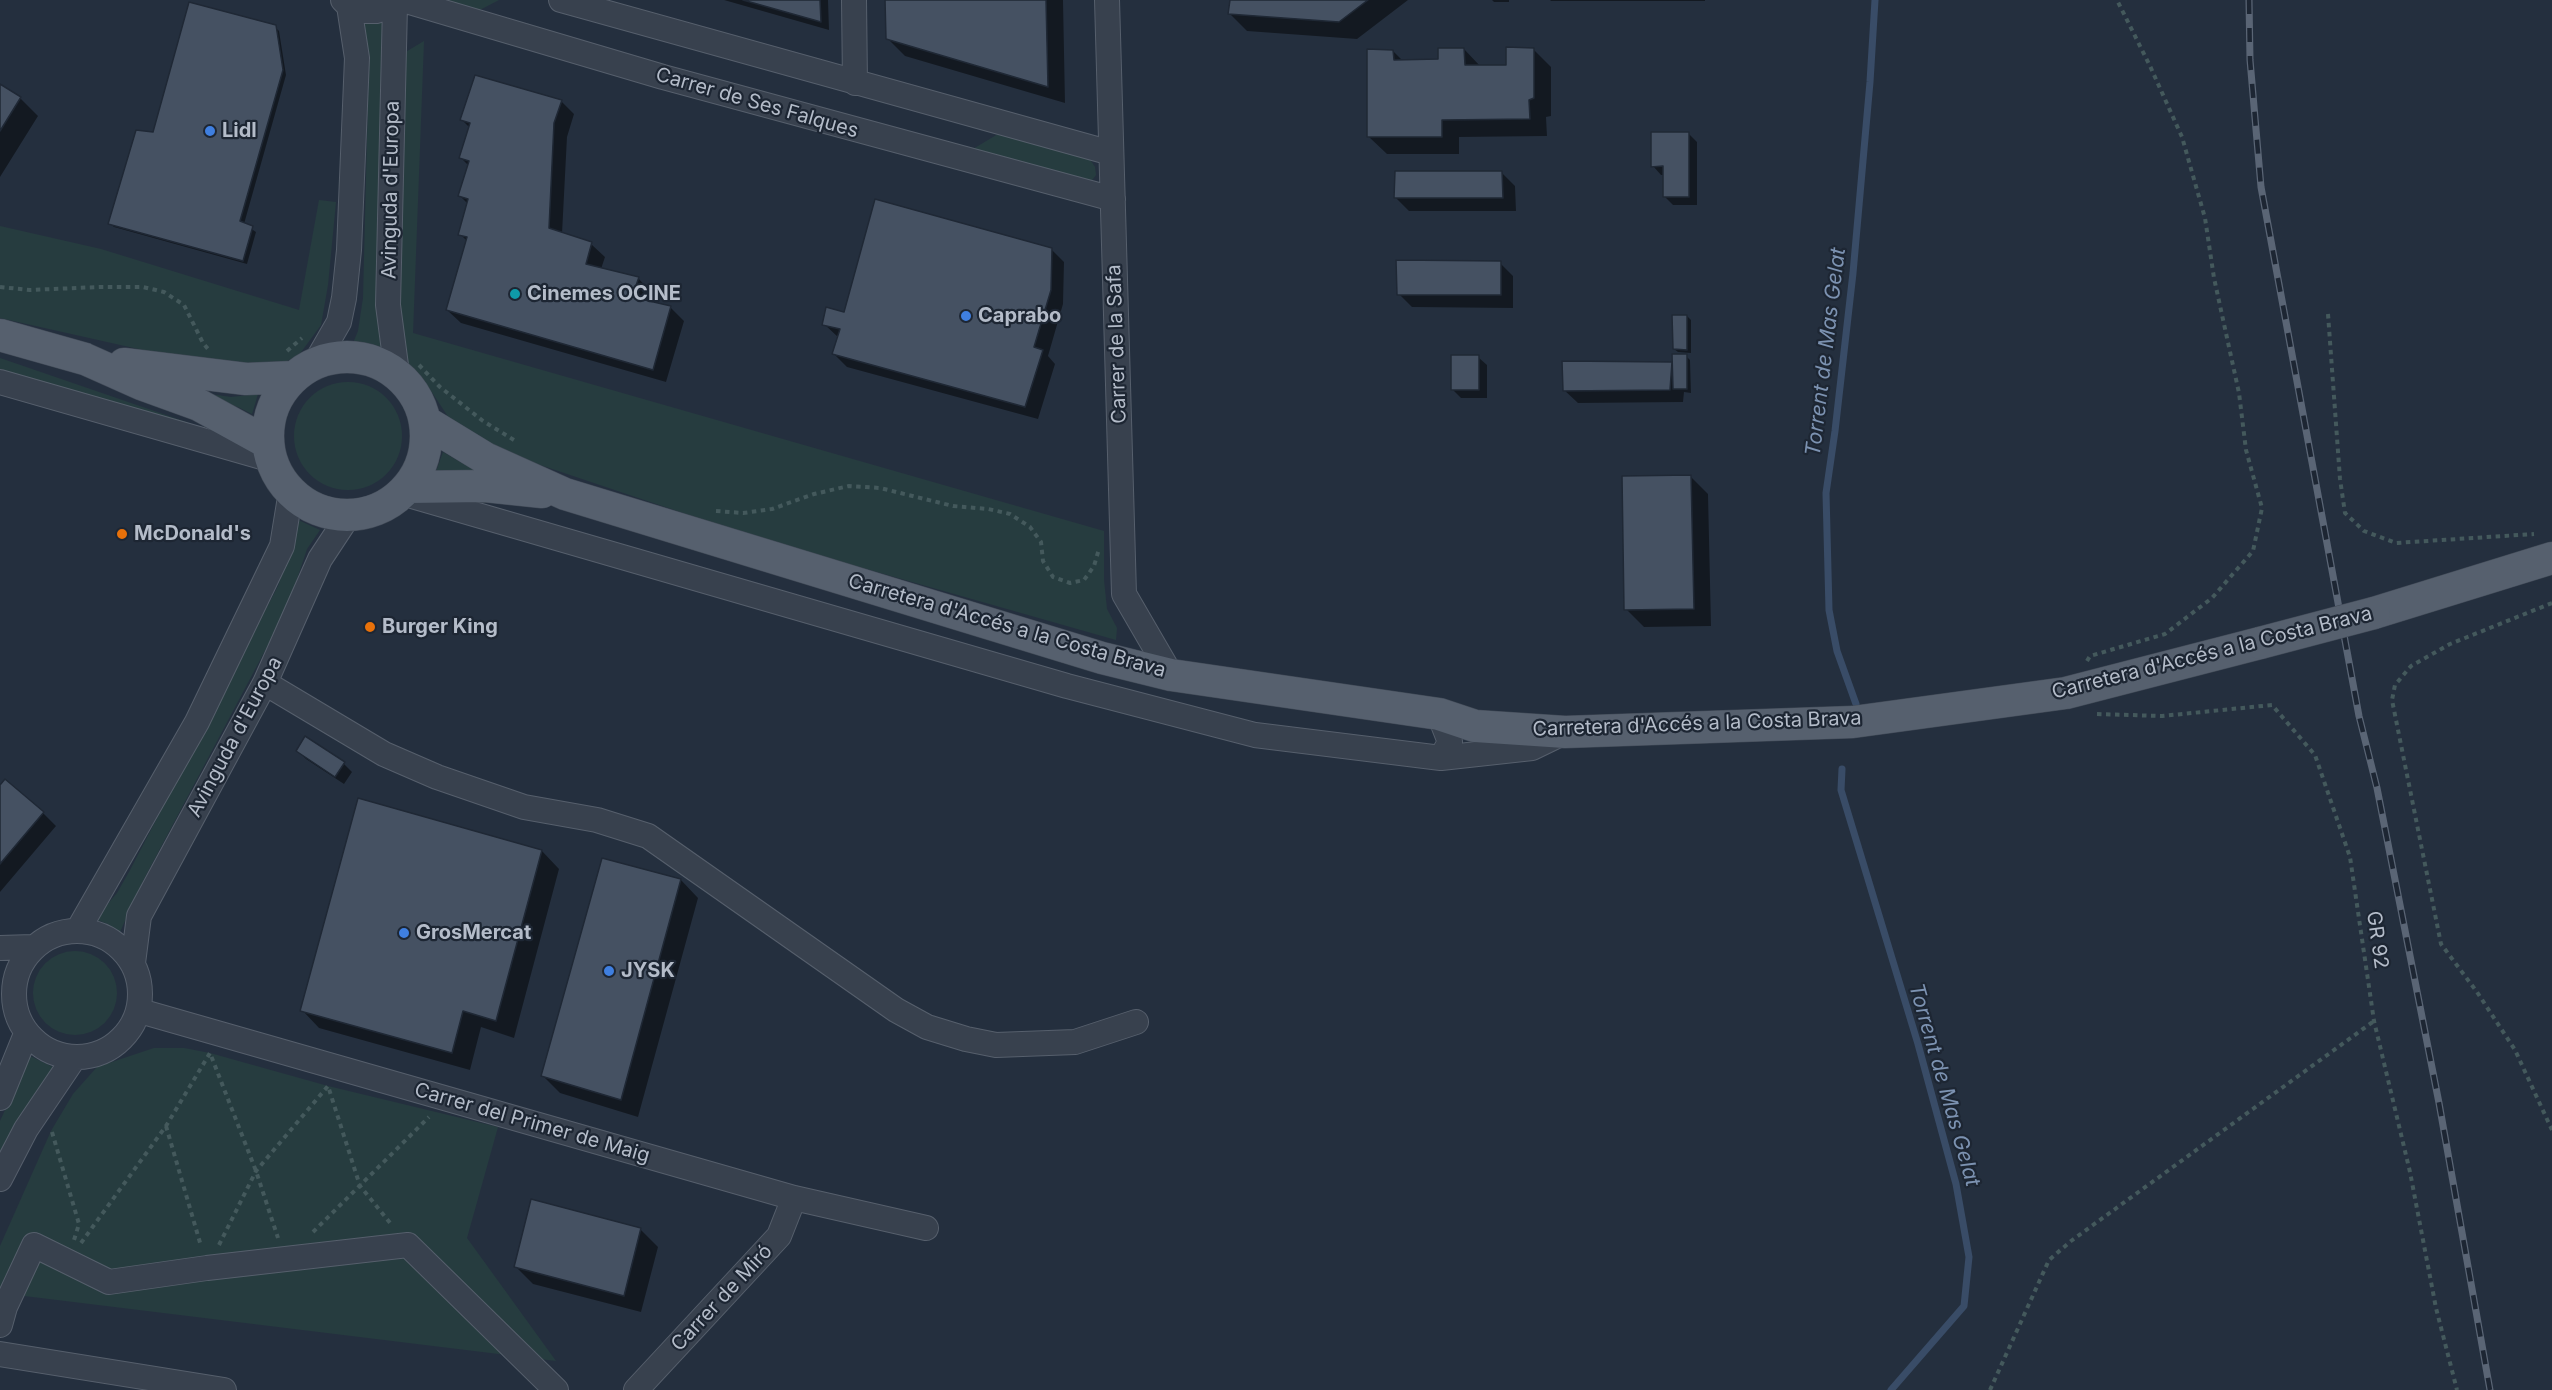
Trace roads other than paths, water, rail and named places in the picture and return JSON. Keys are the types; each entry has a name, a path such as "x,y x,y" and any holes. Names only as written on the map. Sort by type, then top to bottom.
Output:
{"main road":[{"path":"0,335 85,359 141,384 199,405 270,451"},
{"path":"85,359 246,379 299,358 358,357 407,368 426,422 427,437 423,460 405,490 392,502 374,510 349,515 317,509 291,491 279,477 270,451 269,421 273,407 299,358"},
{"name":"Carretera d'Accés a la Costa Brava","path":"426,422 484,458 565,494 1102,657 1172,675 1439,714 1475,726 1565,732 1853,722 2076,703 2260,643 2374,613 2546,546"},
{"name":"Carretera d'Accés a la Costa Brava","path":"405,490 485,486 565,494"}],"street":[{"path":"561,0 635,10 855,83 1111,153"},
{"path":"854,0 855,83"},
{"name":"Carrer de la Safa","path":"1107,0 1124,594 1172,675"},
{"path":"346,3 362,11 376,12 400,2"},
{"name":"Avinguda d'Europa","path":"400,2 394,57 388,305 407,368"},
{"name":"Carrer de Ses Falques","path":"400,2 817,120 1113,199"},
{"name":"Avinguda d'Europa","path":"299,358 339,322 344,298 349,250 357,58 346,3"},
{"path":"394,57 411,23 420,16 434,11"},
{"path":"0,382 270,451"},
{"path":"405,490 1067,686 1255,735 1441,758 1532,748 1565,732"},
{"name":"Avinguda d'Europa","path":"78,930 197,722 274,564 282,546 291,491"},
{"name":"Avinguda d'Europa","path":"133,963 139,916 266,683 320,559 349,515"},
{"path":"266,683 384,754 437,777 524,807 597,820 648,836 896,1010 927,1027 966,1040 996,1045 1075,1042 1136,1022"},
{"path":"1439,714 1450,742 1441,758"},
{"path":"78,930 108,938 133,963 141,986 140,1011 123,1039 99,1054 74,1058 47,1051 27,1034 6,988 33,947 54,934 78,930"},
{"path":"0,948 33,947"},
{"name":"Carrer del Primer de Maig","path":"140,1011 794,1198 926,1228"},
{"path":"0,1098 27,1034"},
{"path":"0,1179 26,1129 74,1058"},
{"name":"Carrer de Miró","path":"636,1390 779,1236 794,1198"},
{"path":"3,1316 34,1245 109,1282 207,1268 408,1245 556,1390"},
{"path":"0,1354 113,1382 224,1390"}],"waterway":[{"name":"Torrent de Mas Gelat","path":"1856,704 1837,651 1829,610 1826,493 1853,273 1875,0"},
{"name":"Torrent de Mas Gelat","path":"1842,769 1841,790 1918,1044 1956,1184 1969,1257 1964,1306 1891,1390"}],"railway":[{"path":"2249,0 2250,60 2261,187 2359,716 2377,788 2439,1103 2490,1390"}],"place":[{"name":"Lidl","path":"210,131"},
{"name":"Cinemes OCINE","path":"515,294"},
{"name":"Caprabo","path":"966,316"},
{"name":"McDonald's","path":"122,534"},
{"name":"Burger King","path":"370,627"},
{"name":"GrosMercat","path":"404,933"},
{"name":"JYSK","path":"609,971"}]}
